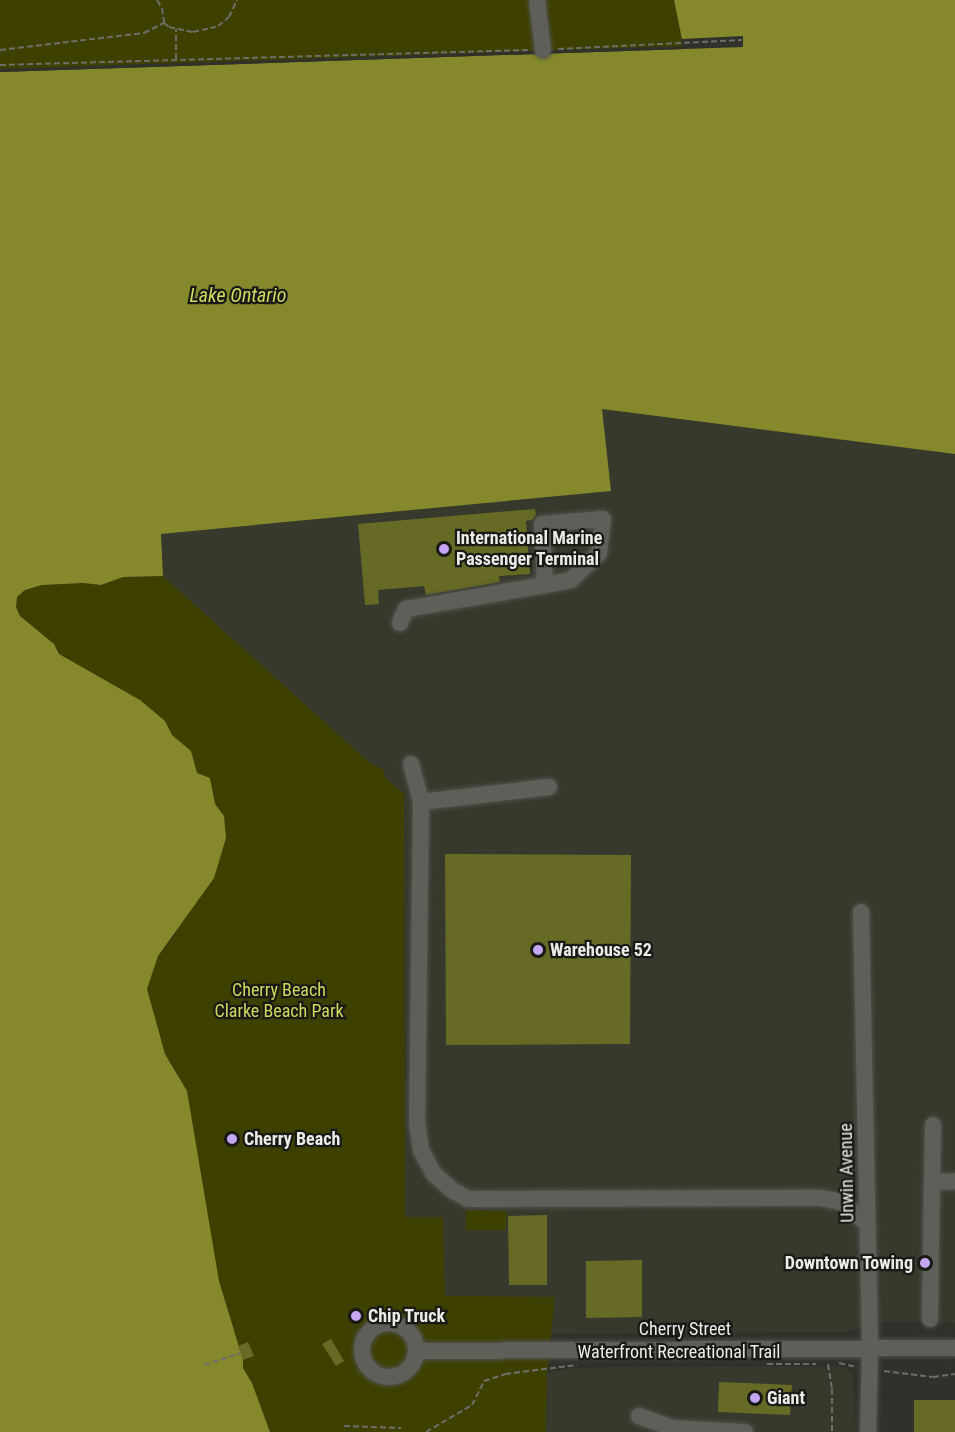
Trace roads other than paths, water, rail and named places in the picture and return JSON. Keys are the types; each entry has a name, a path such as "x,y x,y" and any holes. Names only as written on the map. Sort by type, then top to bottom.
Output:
{"street":[{"path":"537,0 543,50"},
{"path":"400,623 406,609 545,585 571,580 598,553 603,519 542,524 545,585"},
{"path":"411,764 421,802 417,1122 421,1150 433,1173 452,1190 468,1199 819,1198 842,1202 867,1224"},
{"path":"421,802 549,787"},
{"name":"Unwin Avenue","path":"861,912 870,1347 868,1432"},
{"path":"930,1319 933,1125"},
{"path":"932,1182 955,1181"},
{"name":"Cherry Street","path":"416,1351 955,1348"},
{"path":"639,1416 672,1428 745,1432"}],"water":[{"name":"Lake Ontario","path":"674,0 955,0 955,454 602,409 611,491 161,534 163,576 123,577 101,585 83,583 42,585 25,590 17,597 16,607 20,616 54,644 59,654 140,700 165,721 172,735 191,751 197,773 210,778 215,804 224,816 226,838 214,878 158,956 147,989 165,1054 187,1091 219,1281 243,1360 243,1368 252,1383 270,1432 0,1432 0,72 684,49"}],"place":[{"name":"International Marine Passenger Terminal","path":"444,549"},
{"name":"Warehouse 52","path":"538,950"},
{"name":"Cherry Beach","path":"232,1139"},
{"name":"Downtown Towing","path":"925,1263"},
{"name":"Chip Truck","path":"356,1316"},
{"name":"Giant","path":"755,1398"}],"park label":[{"name":"Cherry Beach Clarke Beach Park","path":"279,1001"}]}
